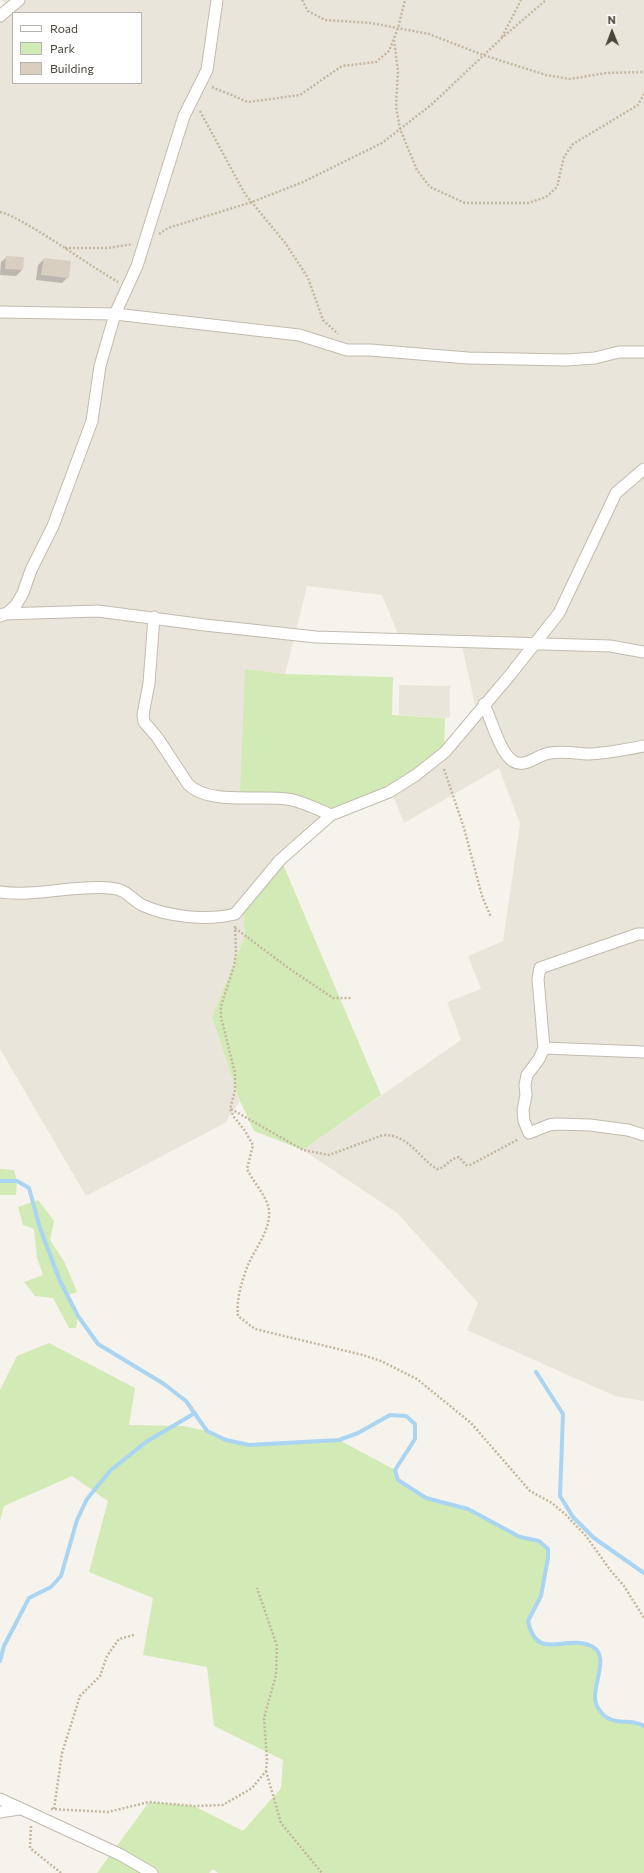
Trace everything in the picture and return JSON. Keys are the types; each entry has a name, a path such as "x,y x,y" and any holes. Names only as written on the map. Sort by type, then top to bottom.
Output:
{"street":[{"path":"0,16 19,0"},
{"path":"2,614 16,605 22,593 31,570 53,526 92,421 100,366 115,314 137,266 184,116 207,70 217,0"},
{"path":"0,312 115,314 299,335 348,350 370,350 468,358 567,360 595,358 619,352 644,352"},
{"path":"0,892 18,894 76,888 111,888 128,893 140,904 159,911 188,917 227,916 235,914 280,860 330,815 389,792 416,775 440,757 510,675 560,613 616,493 644,469"},
{"path":"2,614 98,611 154,617 205,625 316,636 610,646 644,652"},
{"path":"154,617 149,683 143,711 144,722 157,737 193,790 201,793 239,798 287,799 330,815"},
{"path":"484,704 508,757 515,762 522,763 532,761 540,755 549,753 587,754 644,746"},
{"path":"644,934 638,934 540,968 538,980 544,1048 539,1059 527,1075 525,1085 526,1095 523,1110 524,1121 529,1133 549,1125 556,1124 598,1126 644,1134"},
{"path":"544,1048 644,1052"},
{"path":"0,1799 121,1856 152,1873"},
{"path":"0,1812 19,1809"}],"path":[{"path":"302,0 308,11 326,20 371,23 430,34 483,55 546,75 570,79 606,73 644,72"},
{"path":"201,83 248,102 300,95 342,66 376,62 389,51 398,28 405,0"},
{"path":"502,37 521,0"},
{"path":"65,248 108,248 145,242 168,228 252,202 303,182 382,143 430,106 502,37 546,0"},
{"path":"394,40 398,71 396,107 400,129 417,170 430,187 465,203 528,203 546,197 557,187 564,157 573,144 638,105 644,94"},
{"path":"192,101 200,111 242,188 286,244 308,278 323,320 340,335"},
{"path":"0,212 9,214 65,248 93,268 127,287"},
{"path":"440,757 464,828 482,896 491,917"},
{"path":"235,914 236,953 234,966 221,1006 224,1034 235,1073 235,1090 230,1108 252,1145 247,1169 266,1201 269,1210 268,1221 248,1265 238,1297 238,1316 255,1330 363,1355 381,1361 417,1378 471,1422 530,1491 552,1503 566,1514 586,1536 611,1571 624,1586 644,1618"},
{"path":"235,928 287,967 333,998 351,998"},
{"path":"230,1108 302,1150 329,1155 383,1135 391,1135 406,1140 437,1169 443,1167 456,1157 459,1157 466,1165 470,1165 506,1147 529,1133"},
{"path":"256,1588 277,1646 276,1675 264,1718 267,1760 266,1771 281,1823 322,1873"},
{"path":"54,1809 62,1753 80,1696 100,1676 107,1656 119,1639 134,1636"},
{"path":"61,1873 30,1848 32,1813 54,1809 108,1812 149,1802 194,1806 223,1805 252,1788 266,1771"}],"shaded area":[{"path":"1,0 644,0 644,1401 615,1396 467,1330 478,1303 397,1213 303,1150 461,1040 447,1002 481,989 468,956 503,941 520,824 499,768 404,823 391,790 444,752 477,714 461,641 400,639 382,595 307,586 285,674 245,669 338,813 282,862 243,911 245,936 212,1017 240,1101 225,1123 86,1196 0,1049 0,12 8,5"},
{"path":"399,685 450,686 450,718 399,715"}],"green space":[{"path":"245,669 285,674 393,677 392,715 445,718 444,752 391,790 338,813 240,797"},
{"path":"282,862 381,1095 303,1150 254,1131 240,1101 212,1017 245,936 243,912"},
{"path":"0,1169 14,1170 17,1181 16,1195 0,1195"},
{"path":"38,1200 54,1221 50,1240 65,1263 77,1292 67,1295 78,1316 76,1328 69,1328 53,1298 35,1296 24,1282 43,1275 37,1258 34,1229 23,1225 18,1207"},
{"path":"49,1343 135,1388 129,1425 183,1426 207,1431 226,1440 249,1445 339,1440 395,1470 398,1480 426,1498 468,1509 520,1537 539,1541 548,1549 548,1558 541,1596 528,1620 532,1633 538,1641 546,1644 554,1645 583,1643 593,1647 598,1652 600,1659 595,1693 595,1701 598,1708 603,1715 614,1721 638,1723 644,1726 644,1873 218,1873 213,1869 209,1873 97,1873 149,1802 194,1806 243,1831 281,1788 283,1760 214,1726 207,1667 143,1655 153,1598 89,1572 108,1501 72,1476 4,1506 0,1521 0,1390 17,1356"}],"building":[{"path":"6,256 24,257 23,270 5,269"},
{"path":"44,258 71,261 69,278 41,275"}],"waterway":[{"path":"0,1181 17,1181 29,1188 40,1228 60,1281 78,1316 98,1344 164,1384 186,1401 207,1431 226,1440 249,1445 339,1440 358,1433 390,1415 406,1416 415,1424 415,1439 395,1470 398,1480 426,1498 468,1509 520,1537 539,1541 548,1549 548,1558 541,1596 528,1621 532,1634 538,1641 546,1644 583,1643 593,1647 598,1652 600,1659 595,1693 595,1701 598,1708 603,1715 614,1721 632,1722 644,1726"},
{"path":"536,1372 563,1414 560,1496 573,1517 594,1538 644,1573"},
{"path":"0,1661 4,1646 29,1598 51,1587 61,1576 77,1520 87,1499 111,1470 146,1442 195,1413"}]}
